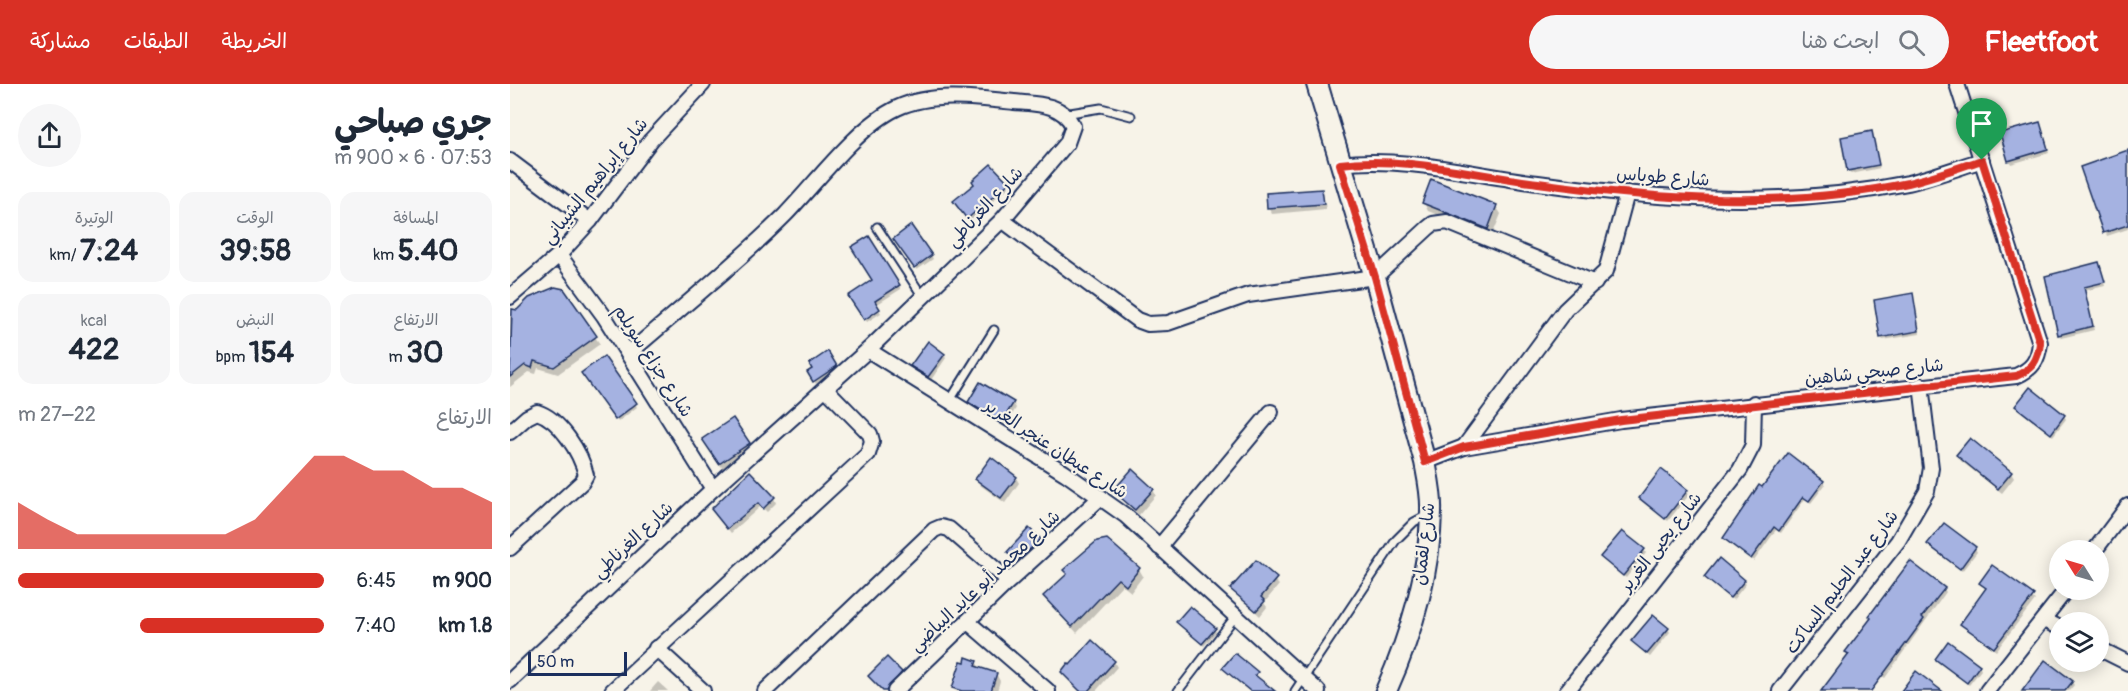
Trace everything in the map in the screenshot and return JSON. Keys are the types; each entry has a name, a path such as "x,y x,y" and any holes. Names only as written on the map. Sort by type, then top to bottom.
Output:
{"street":[{"name":"شارع إبراهيم الشيباني","path":"510,297 559,255 590,221 651,140 703,84"},
{"name":"شارع لقمان","path":"1317,84 1375,277 1425,462 1431,513 1424,569 1414,610 1400,661 1386,691"},
{"name":"شارع صبحي شاهين","path":"1425,462 1464,447 1621,420 1754,403 2016,376 2035,364 2040,343 1958,84"},
{"path":"628,354 755,243 857,139 896,108 936,99 989,99 1041,105 1064,114"},
{"name":"شارع الغرناطي","path":"510,681 713,489 868,350 1002,220 1072,134 1073,126 1064,114"},
{"name":"شارع طوباس","path":"1340,164 1386,162 1688,200 1790,197 1867,190 1910,182 1982,160"},
{"path":"510,161 590,221"},
{"path":"1464,447 1565,310 1606,271 1627,194"},
{"path":"1002,220 1137,320 1148,324 1168,323 1248,295 1375,277 1433,225 1447,222 1595,283"},
{"name":"شارع جزاع سويلم","path":"559,255 628,354 713,489"},
{"name":"شارع عبطان عنجر الغرير","path":"868,350 1101,497 1126,516 1235,617 1299,685 1318,691"},
{"name":"شارع عبد الحليم الساكت","path":"1785,690 1898,541 1923,499 1931,468 1921,385"},
{"path":"612,691 868,454 872,441 870,434 826,388"},
{"name":"شارع يحيى الغرير","path":"1567,691 1740,470 1753,445 1754,403"},
{"path":"510,432 526,417 537,412 544,414 554,422 579,454 586,475 582,482 510,548"},
{"path":"1159,547 1271,412"},
{"name":"شارع محمد أبو عايد البياضي","path":"895,691 1009,581 1101,497"},
{"path":"2103,540 2128,507"},
{"path":"765,691 934,530 941,527 950,530 1009,581"},
{"path":"1988,691 2059,600"},
{"path":"2044,620 2049,622"},
{"path":"968,622 1048,691"},
{"path":"656,648 703,691"},
{"path":"2109,654 2128,663"}],"lane":[{"path":"1064,114 1101,108 1131,116"},
{"path":"877,226 923,297"},
{"path":"949,402 994,330"},
{"path":"1299,685 1396,540 1414,522 1431,513"},
{"path":"1178,691 1235,617"}],"building":[{"path":"2040,122 2048,149 2008,161 2000,133"},
{"path":"1872,131 1879,165 1847,171 1841,137"},
{"path":"2128,150 2128,225 2103,233 2080,167"},
{"path":"991,164 1009,183 967,219 953,201 974,184 972,181"},
{"path":"1431,179 1497,205 1488,229 1422,203"},
{"path":"1322,189 1324,204 1267,208 1266,193"},
{"path":"911,225 932,255 914,268 893,239"},
{"path":"869,236 900,285 875,301 880,309 864,320 848,296 872,280 851,247"},
{"path":"2099,262 2105,282 2084,287 2093,326 2058,335 2045,276"},
{"path":"555,287 564,289 597,336 554,367 534,361 532,368 525,365 510,377 512,309 517,310 529,298"},
{"path":"1913,293 1919,331 1880,338 1874,300"},
{"path":"928,341 945,354 928,377 910,366"},
{"path":"828,351 837,366 813,382 807,372 812,369 809,364"},
{"path":"604,356 637,403 615,420 581,373"},
{"path":"980,382 1014,402 1001,423 968,402"},
{"path":"2030,387 2065,415 2051,434 2015,406"},
{"path":"733,418 750,443 719,464 702,439"},
{"path":"1970,438 2012,472 1998,489 1956,455"},
{"path":"1788,453 1824,481 1809,501 1803,497 1779,531 1774,527 1751,559 1723,538 1759,485 1762,487"},
{"path":"991,457 1017,477 1001,498 975,479"},
{"path":"1132,469 1154,489 1135,510 1113,491"},
{"path":"1661,469 1688,490 1665,519 1639,498"},
{"path":"750,471 775,497 763,509 758,503 727,529 711,509"},
{"path":"1944,523 1976,547 1960,569 1927,544"},
{"path":"1029,528 1041,539 1017,561 1007,552"},
{"path":"1622,531 1645,549 1623,576 1600,557"},
{"path":"1107,539 1140,568 1126,586 1118,579 1072,627 1043,596 1067,574 1063,570 1097,541"},
{"path":"1719,558 1745,580 1730,598 1704,577"},
{"path":"1256,560 1277,578 1261,597 1265,601 1256,611 1230,589"},
{"path":"1910,561 1945,588 1922,617 1924,619 1871,691 1821,691 1849,654 1845,652 1871,618 1869,616"},
{"path":"1992,565 2034,595 1994,648 1960,624 1986,588 1979,583"},
{"path":"1190,606 1216,628 1202,644 1176,622"},
{"path":"1653,615 1669,628 1647,654 1631,641"},
{"path":"1092,640 1115,661 1088,691 1080,691 1061,672"},
{"path":"1948,641 1980,665 1967,683 1935,659"},
{"path":"1235,653 1258,672 1255,675 1275,691 1250,691 1222,668"},
{"path":"887,657 902,672 886,691 883,691 868,676"},
{"path":"966,657 977,661 975,666 997,673 991,691 962,691 952,688 961,661 965,662"},
{"path":"2045,660 2049,663 2049,672 2061,672 2073,681 2065,691 2022,691"},
{"path":"1916,671 1942,691 1901,691"}],"route":[{"path":"1982,160 2040,343 2035,364 2026,372 2016,376 1754,403 1621,420 1464,447 1425,462 1375,277 1340,164 1362,161 1386,162 1539,184 1688,200 1779,198 1867,190 1910,182 1982,160"}]}
